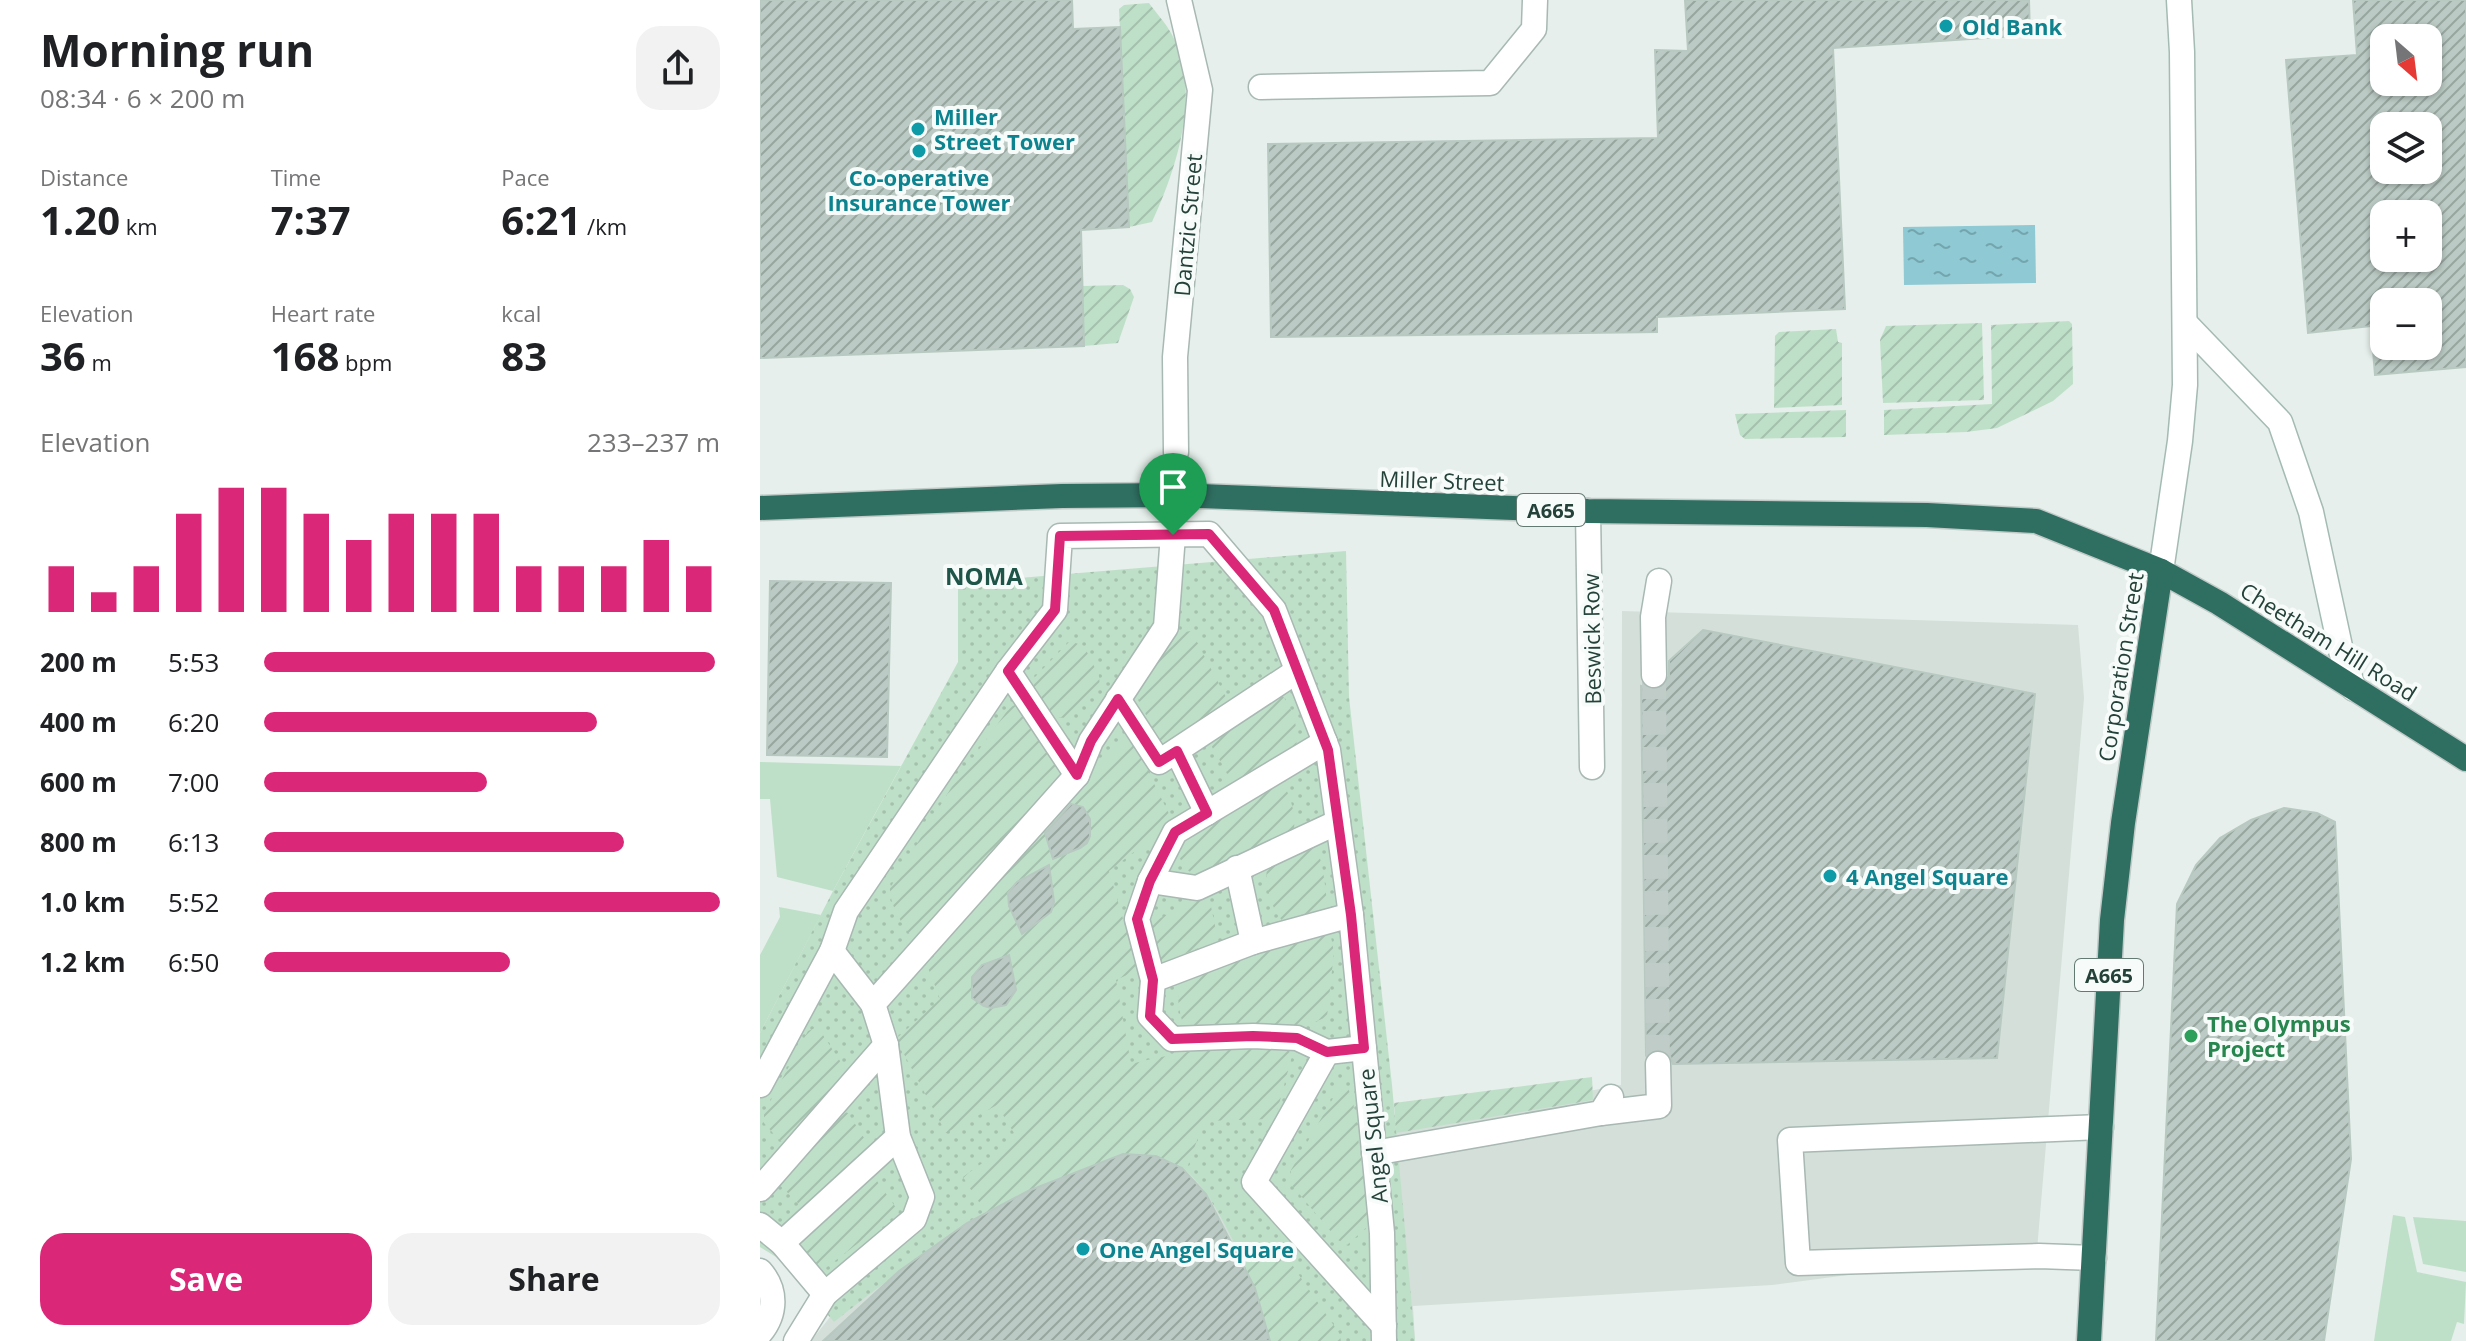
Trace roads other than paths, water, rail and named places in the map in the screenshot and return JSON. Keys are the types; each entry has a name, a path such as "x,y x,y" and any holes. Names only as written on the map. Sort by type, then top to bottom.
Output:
{"highway":[{"name":"Miller Street","path":"760,508 1062,496 1174,495 1588,511 1927,515 2036,521 2161,571"},
{"name":"Cheetham Hill Road","path":"2161,571 2219,603 2466,759"},
{"name":"Corporation Street","path":"2089,1341 2117,878 2161,571"}],"street":[{"name":"Dantzic Street","path":"1176,452 1175,357 1210,90 1179,0"},
{"path":"1261,87 1490,83 1534,29 1535,0"},
{"name":"Corporation Street","path":"2161,571 2185,385 2179,0"},
{"path":"2186,324 2280,422 2311,512 2341,651 2359,692"},
{"name":"Beswick Row","path":"1588,511 1592,767"},
{"name":"Angel Square","path":"1173,535 1209,534 1274,610 1328,750 1351,915 1382,1233 1384,1334"},
{"path":"760,1085 832,951 846,911 1008,671 1055,610 1060,536 1173,535 1166,627 1091,741 1077,775 873,1004"},
{"path":"1654,675 1653,617 1659,581"},
{"path":"1008,671 1077,775"},
{"path":"1118,699 1159,762 1297,671"},
{"path":"1325,742 1175,832 1150,881 1137,919 1153,980 1150,1016 1172,1039 1297,1038 1327,1052 1364,1048"},
{"path":"1177,751 1207,813"},
{"path":"1150,881 1197,888 1338,822"},
{"path":"1237,868 1253,942"},
{"path":"1153,980 1253,942 1351,915"},
{"path":"796,1341 825,1294 914,1219 922,1197 898,1137 886,1045 873,1004 832,951"},
{"path":"760,1189 886,1045"},
{"path":"1327,1052 1254,1182 1384,1334"},
{"path":"1374,1153 1606,1105 1659,1106 1658,1064"},
{"path":"2094,1258 2039,1256 1798,1263 1790,1140 2101,1127"},
{"path":"782,1243 898,1137"},
{"path":"760,1225 782,1243 825,1294"},
{"path":"760,1271 772,1290 773,1305 770,1318 760,1333"}],"water":[{"path":"2035,225 2036,283 1904,285 1903,227"}],"tunnel":[{"path":"1654,675 1658,1064"}],"place":[{"name":"Old Bank","path":"1946,26"},
{"name":"Miller Street Tower","path":"918,129"},
{"name":"Co-operative Insurance Tower","path":"919,151"},
{"name":"4 Angel Square","path":"1830,876"},
{"name":"The Olympus Project","path":"2191,1036"},
{"name":"One Angel Square","path":"1083,1249"}],"district":[{"name":"NOMA","path":"984,575"}]}
